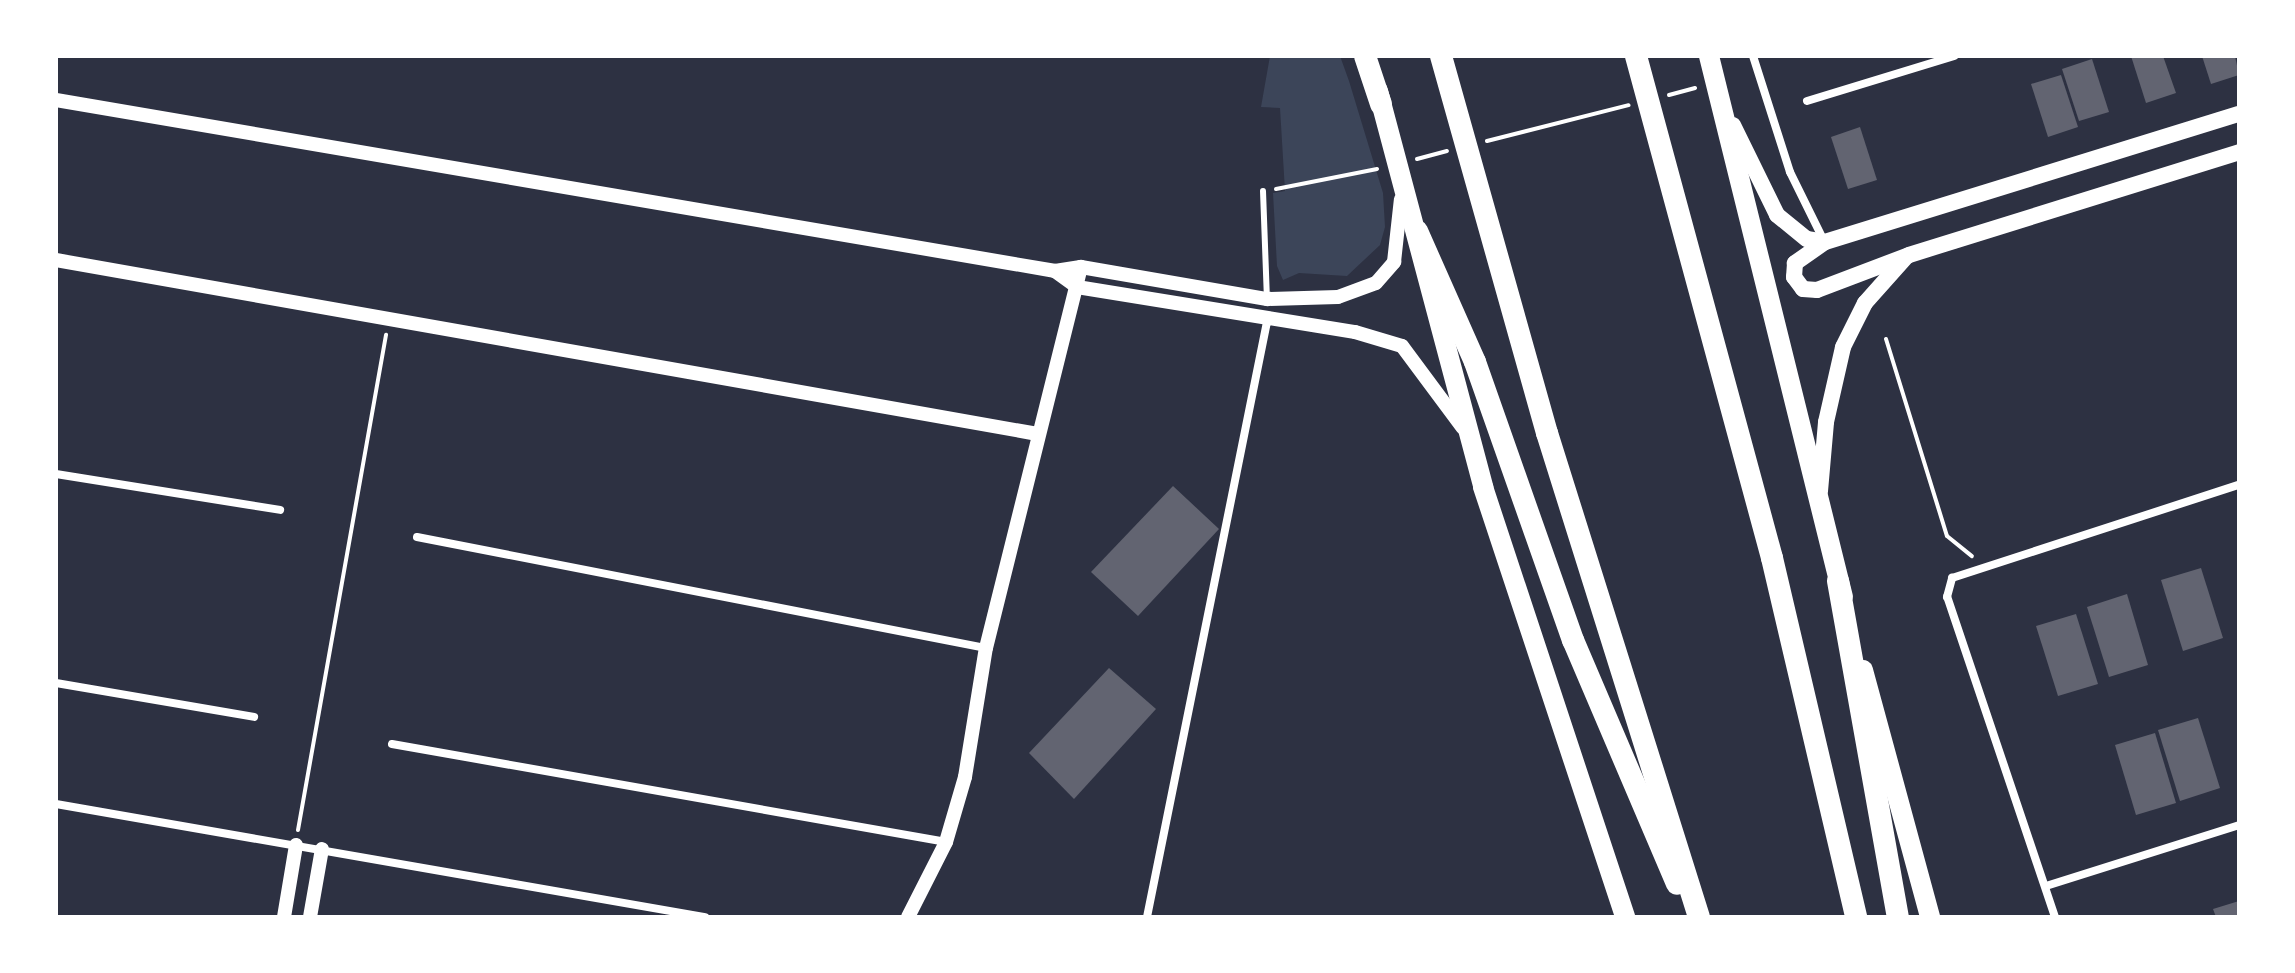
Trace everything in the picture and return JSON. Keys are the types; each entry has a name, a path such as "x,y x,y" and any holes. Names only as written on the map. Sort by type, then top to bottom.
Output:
{"highway":[{"path":"1367,56 1381,104"},
{"path":"1441,56 1547,433 1699,917"},
{"path":"1636,56 1772,558 1856,917"},
{"path":"1417,231 1475,362 1573,640 1692,917"},
{"path":"1838,581 1898,917"}],"main road":[{"path":"1709,56 1713,90 1838,581 1930,917"},
{"path":"1713,90 1777,215 1807,239 1825,242"},
{"path":"1381,104 1417,231 1468,435 1625,917"},
{"path":"2239,114 1825,242 1795,263 1794,277 1803,289 1817,290 1909,255 2239,152"},
{"path":"1819,501 1826,422 1843,347 1865,303 1909,255"}],"street":[{"path":"1753,56 1790,172 1825,242"},
{"path":"1807,101 1954,56"},
{"path":"56,100 1055,271 1081,267 1267,299 1338,297 1376,283 1394,262 1400,238 1400,168"},
{"path":"56,260 389,316 1038,434"},
{"path":"908,917 946,842 965,777 986,648 1081,267"},
{"path":"1055,271 1077,287 1269,316 1402,346 1468,435"},
{"path":"1147,917 1269,316"},
{"path":"56,474 280,510"},
{"path":"2055,917 1947,597 1952,578 1983,565 2239,485"},
{"path":"417,537 986,648"},
{"path":"56,683 254,717"},
{"path":"392,744 946,842"},
{"path":"56,804 705,917"},
{"path":"2046,886 2239,825"},
{"path":"284,917 296,845"},
{"path":"310,917 322,849"}],"lane":[{"path":"1263,191 1267,299"}],"path":[{"path":"1660,97 1713,90"},
{"path":"1481,142 1630,104"},
{"path":"1263,191 1377,169 1400,168 1451,150"},
{"path":"296,845 389,316"},
{"path":"1886,339 1947,536 1983,565"}],"shaded area":[{"path":"1270,56 1340,56 1349,81 1383,193 1385,227 1380,245 1347,276 1299,273 1283,280 1277,266 1273,193 1285,191 1280,108 1261,107"}],"building":[{"path":"2131,56 2163,56 2176,93 2146,103"},
{"path":"2202,56 2235,56 2239,75 2211,84"},
{"path":"2092,59 2109,112 2079,121 2062,69"},
{"path":"2061,75 2078,127 2048,137 2031,84"},
{"path":"1860,127 1877,180 1848,189 1831,137"},
{"path":"1173,486 1219,529 1138,616 1091,572"},
{"path":"2201,568 2223,638 2183,651 2161,580"},
{"path":"2127,594 2148,665 2109,677 2087,607"},
{"path":"2076,614 2098,684 2058,696 2036,626"},
{"path":"1109,668 1156,709 1074,799 1029,753"},
{"path":"2198,718 2220,788 2180,801 2158,730"},
{"path":"2155,733 2176,803 2136,815 2115,745"},
{"path":"2239,901 2239,917 2216,917 2213,909"}]}
